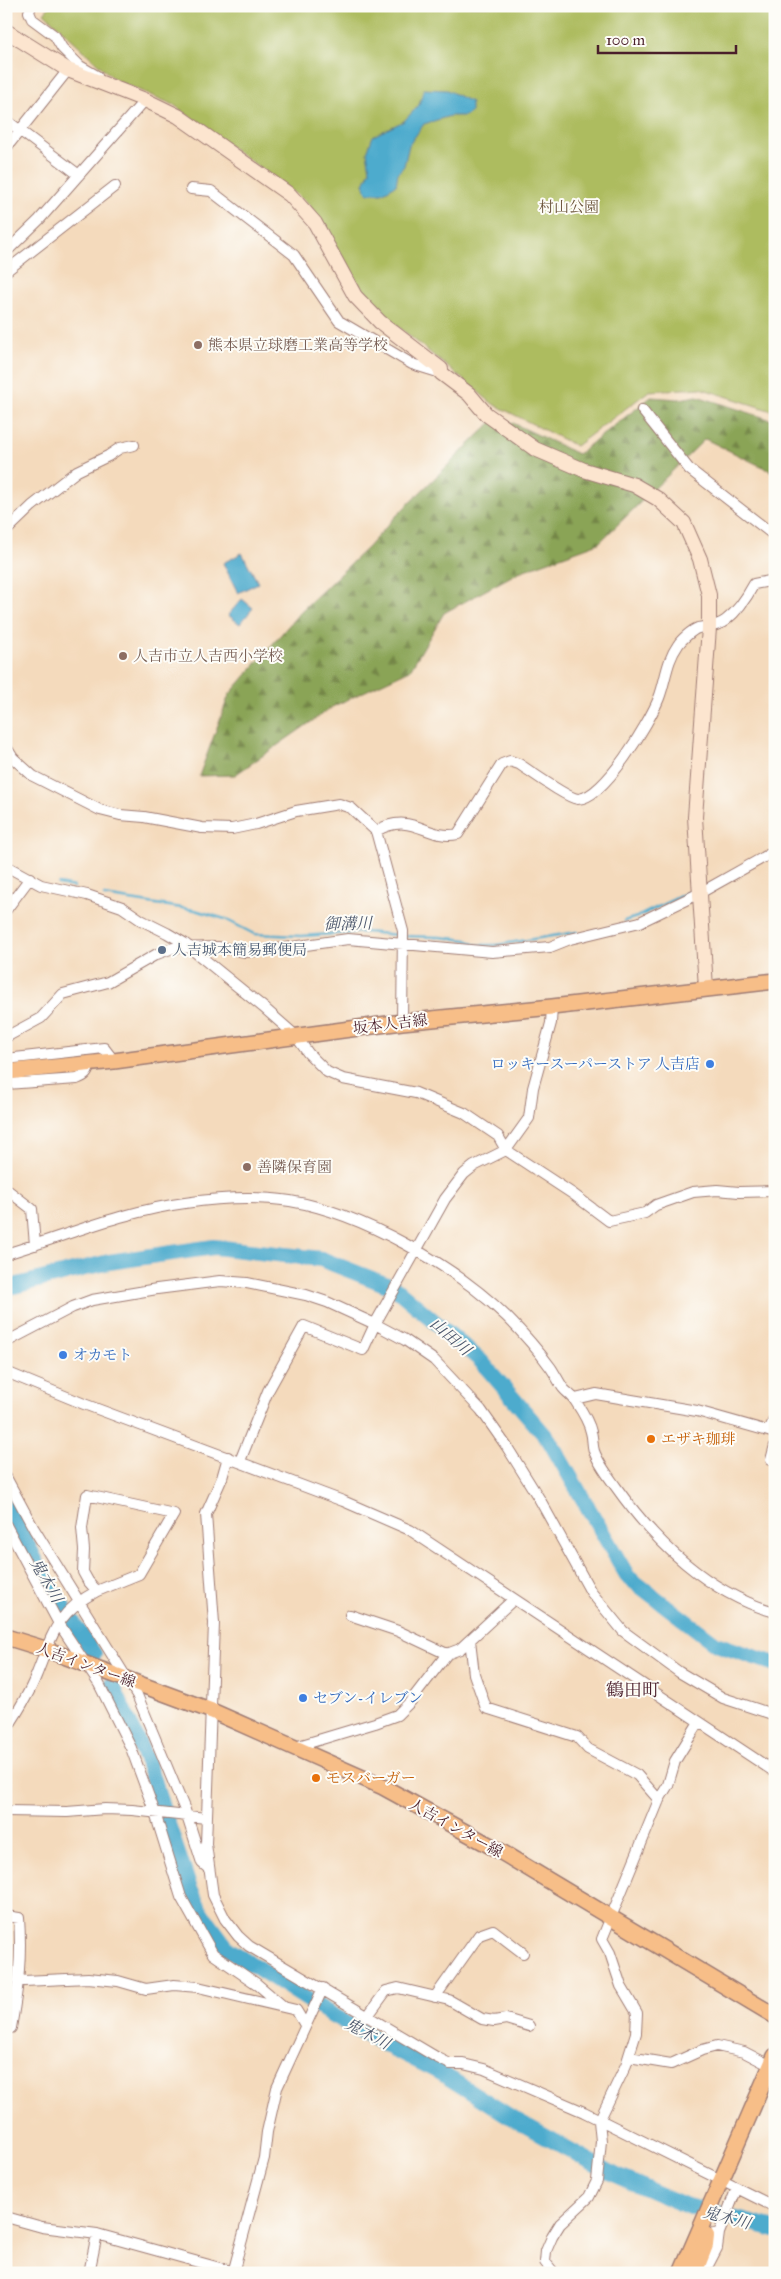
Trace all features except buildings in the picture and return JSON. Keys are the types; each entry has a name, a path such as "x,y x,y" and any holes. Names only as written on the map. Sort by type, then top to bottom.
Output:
{"highway":[{"path":"693,2273 704,2245 707,2230"}],"main road":[{"name":"坂本人吉線","path":"6,1072 114,1061 402,1022 775,981"},
{"name":"人吉インター線","path":"6,1638 45,1649 212,1711 383,1787 498,1850 775,2016"},
{"path":"681,2273 719,2208 773,2065"},
{"path":"688,2273 707,2230"}],"street":[{"path":"31,6 32,19 55,36 62,48 80,66 113,88"},
{"path":"6,31 68,70 145,100 178,116 290,195 315,222 355,296 380,322 440,369 441,373"},
{"path":"6,148 68,70"},
{"path":"6,252 39,220 145,100"},
{"path":"6,120 79,175"},
{"path":"6,271 115,186"},
{"path":"191,189 211,190 294,255 339,321 412,364 441,373 469,394 486,414 535,449 584,470 634,485 658,500 684,523 700,560 709,595 709,628 695,817 706,988"},
{"path":"642,410 689,469 775,536"},
{"path":"6,532 32,506 77,472 120,448 134,445"},
{"path":"376,830 389,823 412,823 446,836 458,834 502,764 510,761 568,795 578,799 585,797 607,779 626,757 660,697 668,661 679,644 696,628 709,628 726,621 746,598 754,584 775,580"},
{"path":"6,746 13,758 33,776 100,810 120,816 144,817 202,828 232,830 296,811 339,804 352,808 376,830 403,931 402,1022"},
{"path":"6,1037 41,1018 63,994 108,982 157,954 172,948 218,946 246,952 348,938 404,946 492,952 550,947 570,939 640,922 700,893 775,850"},
{"path":"6,866 40,885 87,895 122,907 189,948 296,1036 308,1053 336,1077 416,1093 470,1116 498,1136 506,1150 610,1221 645,1213 656,1206 693,1192 718,1190 739,1192 775,1191"},
{"path":"6,910 30,878"},
{"path":"240,1461 268,1391 304,1326 363,1350 375,1324 445,1199 464,1174 474,1166 506,1150 529,1118 540,1059 552,1023 552,1007"},
{"path":"6,1059 104,1048 114,1061"},
{"path":"6,1084 77,1079 85,1076 89,1070 89,1064"},
{"path":"6,1189 32,1209 35,1245"},
{"path":"6,1254 122,1216 185,1203 260,1199 289,1201 353,1218 417,1252 461,1280 506,1316 534,1346 564,1388 575,1399 591,1430 594,1451 610,1478 632,1509 663,1545 714,1584 752,1606 775,1612"},
{"path":"6,1342 74,1307 92,1300 220,1281 247,1282 306,1295 327,1302 375,1324 405,1340 434,1360 481,1410 540,1500 591,1592 623,1631 679,1672 723,1698 775,1715"},
{"path":"6,1372 84,1404 343,1501 410,1530 775,1772"},
{"path":"575,1399 596,1394 696,1411 772,1432 775,1417"},
{"path":"775,1445 771,1460 775,1461"},
{"path":"228,1457 222,1478 206,1514 214,1623 212,1711 206,1818 209,1869 213,1895 225,1919 238,1936 264,1955 323,1988 346,2005 450,2064 463,2064 484,2070 584,2112 775,2207"},
{"path":"6,1477 34,1529 129,1680 185,1816 202,1863 209,1869"},
{"path":"6,1730 36,1677 45,1649 58,1622 78,1601 139,1574 174,1514 87,1495 82,1528 83,1572 97,1591"},
{"path":"6,1525 58,1622 99,1684 131,1748 158,1814 181,1896 213,1954 257,1984 283,2006"},
{"path":"295,1747 375,1723 397,1714 410,1702 446,1654 460,1648 470,1640 514,1599"},
{"path":"350,1615 398,1631 446,1654"},
{"path":"470,1640 474,1674 486,1708 577,1737 588,1749 638,1776 659,1800"},
{"path":"554,2273 545,2262 544,2256 560,2224 589,2197 597,2181 601,2141 600,2121 629,2057 636,2033 637,2013 621,1986 610,1953 602,1939 659,1800 668,1785 675,1762 699,1722"},
{"path":"6,1811 67,1812 105,1809 206,1818"},
{"path":"6,1916 20,1918 20,1979 11,2028 6,2027"},
{"path":"435,1997 479,1935 486,1931 494,1930 524,1953"},
{"path":"20,1979 24,1981 88,1978 118,1981 146,1989 174,1985 198,1987 296,2010 305,2025"},
{"path":"6,2218 35,2226 97,2234 235,2272 264,2158 277,2088 323,1988"},
{"path":"367,2017 386,1991 398,1988 449,2000 482,2018 494,2021 506,2019 529,2026"},
{"path":"629,2057 671,2064 702,2050 717,2046 744,2052 773,2065"},
{"path":"704,2273 716,2248 707,2230"},
{"path":"89,2273 97,2234"}],"green space":[{"name":"村山公園","path":"50,6 775,6 775,412 700,388 649,391 576,446 493,404 373,306 308,203 174,105 115,80 44,13"},
{"path":"697,396 775,421 775,473 705,439 599,543 519,572 444,613 410,670 334,706 235,775 199,776 229,695 301,611 368,547 395,517 498,416 578,454 651,397 679,399"}],"water":[{"path":"424,89 447,90 471,102 471,112 465,116 450,116 424,124 409,145 404,166 398,173 396,185 382,193 367,193 364,184 370,170 367,152 373,136 404,121 419,105"},
{"path":"242,553 258,583 238,593 223,563"},
{"path":"242,599 253,608 240,624 228,615"}],"waterway":[{"name":"御溝川","path":"58,884 74,887"},
{"name":"御溝川","path":"624,921 637,917 693,890"},
{"name":"御溝川","path":"104,896 195,910 225,919 254,934 301,936 365,932 399,935"},
{"name":"御溝川","path":"405,936 440,937 467,940 476,945 496,945 577,932"},
{"name":"山田川","path":"6,1288 109,1262 214,1247 321,1259 395,1288 480,1360 549,1440 628,1577 716,1644 775,1664"},
{"name":"鬼木川","path":"6,1502 48,1585 94,1654"},
{"name":"鬼木川","path":"112,1684 147,1762 190,1889 202,1914 228,1949 327,2012 384,2044 438,2071 514,2119 615,2175 687,2206 775,2229"}],"place":[{"name":"熊本県立球磨工業高等学校","path":"198,345"},
{"name":"人吉市立人吉西小学校","path":"123,656"},
{"name":"人吉城本簡易郵便局","path":"162,950"},
{"name":"ロッキースーパーストア 人吉店","path":"710,1064"},
{"name":"善隣保育園","path":"247,1167"},
{"name":"オカモト","path":"63,1355"},
{"name":"エザキ珈琲","path":"651,1439"},
{"name":"セブン-イレブン","path":"303,1698"},
{"name":"モスバーガー","path":"316,1778"}],"district":[{"name":"鶴田町","path":"633,1690"}]}
